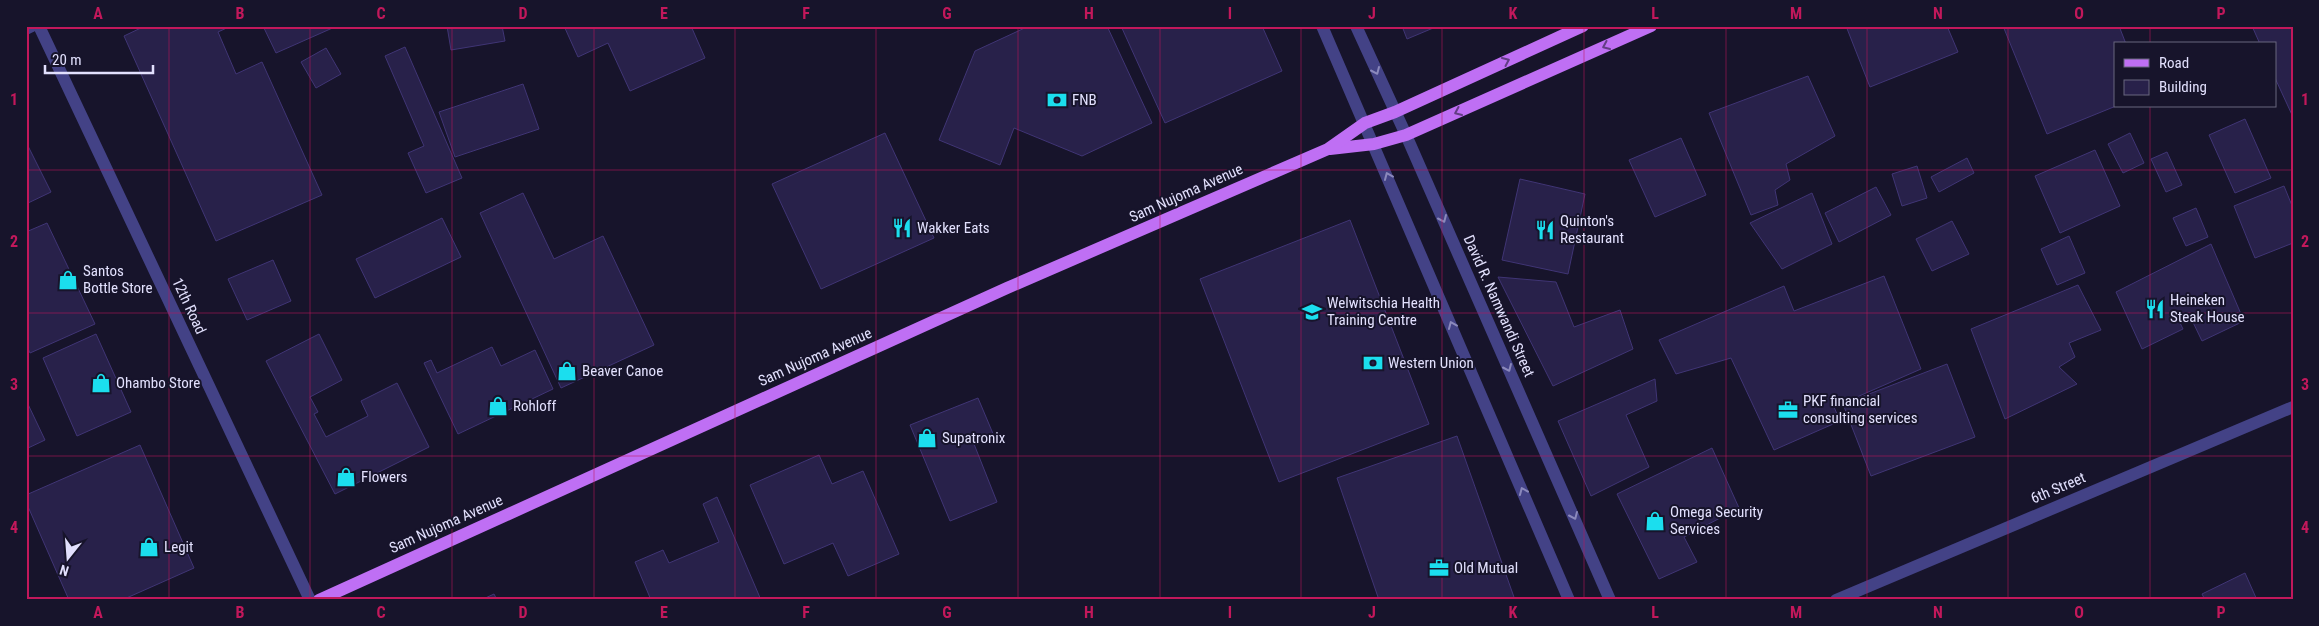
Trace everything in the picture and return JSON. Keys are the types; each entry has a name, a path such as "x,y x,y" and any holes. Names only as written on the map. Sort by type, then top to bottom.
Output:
{"main road":[{"name":"Sam Nujoma Avenue","path":"319,600 999,292 1328,149 1365,123 1395,112 1583,26"},
{"name":"Sam Nujoma Avenue","path":"1328,149 1374,144 1406,135 1651,26"}],"street":[{"path":"26,29 32,26"},
{"name":"12th Road","path":"39,26 310,600"},
{"path":"1322,26 1569,600"},
{"name":"David R. Namwandi Street","path":"1356,26 1406,135 1610,600"},
{"name":"6th Street","path":"1836,600 2293,407"}],"building":[{"path":"145,26 231,26 218,32 236,74 262,62 322,195 216,241 124,36"},
{"path":"263,26 337,26 276,53"},
{"path":"447,26 502,26 505,41 451,50"},
{"path":"564,26 691,26 705,58 630,91 608,43 578,57"},
{"path":"1029,26 1107,26 1152,123 1082,156 1014,128 1000,165 939,140 975,51"},
{"path":"1121,26 1262,26 1282,71 1165,123"},
{"path":"1402,26 1438,26 1407,39"},
{"path":"1846,26 1947,26 1958,52 1870,87"},
{"path":"2003,26 2119,26 2125,42 2114,42 2114,107 2047,134"},
{"path":"2252,26 2293,26 2293,117 2276,80 2276,42 2259,42"},
{"path":"405,47 462,178 426,193 408,153 424,146 385,56"},
{"path":"326,48 341,74 316,88 301,62"},
{"path":"1808,76 1835,136 1786,164 1790,180 1775,190 1778,205 1751,215 1709,113"},
{"path":"523,84 539,129 455,157 439,112"},
{"path":"2245,119 2271,178 2235,193 2209,135"},
{"path":"885,133 934,238 821,289 772,184"},
{"path":"2130,133 2144,163 2123,173 2108,144"},
{"path":"1681,138 1706,195 1655,217 1629,160"},
{"path":"26,142 51,192 26,204"},
{"path":"2095,150 2120,206 2060,233 2035,176"},
{"path":"2167,152 2182,185 2166,192 2151,159"},
{"path":"1967,158 1974,173 1939,192 1931,177"},
{"path":"1917,166 1927,198 1902,206 1892,174"},
{"path":"1520,179 1585,194 1568,274 1502,260"},
{"path":"2284,186 2293,208 2293,243 2255,258 2234,206"},
{"path":"1876,187 1891,215 1839,242 1825,213"},
{"path":"523,193 554,259 603,236 654,345 561,388 480,213"},
{"path":"1812,193 1832,244 1782,269 1750,223"},
{"path":"2196,208 2208,237 2186,246 2173,218"},
{"path":"442,218 461,257 375,298 356,259"},
{"path":"1350,220 1429,424 1279,482 1200,279"},
{"path":"1952,221 1969,254 1932,271 1916,239"},
{"path":"47,223 95,324 30,353 26,344 26,232"},
{"path":"2069,236 2085,273 2057,285 2041,249"},
{"path":"2211,244 2244,321 2202,341 2189,314 2178,319 2183,329 2142,349 2116,292"},
{"path":"273,260 291,301 247,320 228,279"},
{"path":"1884,276 1921,369 1834,407 1840,421 1774,450 1731,358 1676,374 1659,340 1784,286 1794,311"},
{"path":"1498,277 1556,282 1574,327 1620,310 1633,349 1553,386"},
{"path":"2078,285 2101,330 2069,343 2075,357 2059,367 2077,384 2005,419 1971,329"},
{"path":"96,334 131,412 77,436 43,358"},
{"path":"319,334 342,380 310,397 318,412 314,414 326,437 368,416 361,401 397,383 429,447 335,494 266,361"},
{"path":"492,347 501,366 535,350 553,389 458,434 424,363 431,360 437,373"},
{"path":"1947,364 1975,437 1871,476 1843,404"},
{"path":"1655,379 1657,401 1626,415 1649,467 1591,496 1558,421"},
{"path":"978,398 994,436 974,444 997,502 950,521 910,425"},
{"path":"26,400 45,440 26,449"},
{"path":"1457,436 1515,600 1379,600 1337,478"},
{"path":"140,445 194,568 122,600 69,600 26,502 26,495"},
{"path":"1712,448 1739,508 1684,537 1697,562 1659,579 1617,494"},
{"path":"819,455 832,484 863,471 899,554 848,576 833,543 784,564 750,485"},
{"path":"717,497 761,600 651,600 635,562 663,550 669,563 719,542 703,504"},
{"path":"2245,573 2257,600 2205,600 2202,594"},
{"path":"494,594 497,600 481,600"}],"place":[{"name":"FNB","path":"1057,100"},
{"name":"Wakker Eats","path":"902,228"},
{"name":"Quinton's Restaurant","path":"1545,230"},
{"name":"Santos Bottle Store","path":"68,280"},
{"name":"Heineken Steak House","path":"2155,309"},
{"name":"Welwitschia Health Training Centre","path":"1312,312"},
{"name":"Western Union","path":"1373,363"},
{"name":"Beaver Canoe","path":"567,371"},
{"name":"Ohambo Store","path":"101,383"},
{"name":"Rohloff","path":"498,406"},
{"name":"PKF financial consulting services","path":"1788,410"},
{"name":"Supatronix","path":"927,438"},
{"name":"Flowers","path":"346,477"},
{"name":"Omega Security Services","path":"1655,521"},
{"name":"Legit","path":"149,547"},
{"name":"Old Mutual","path":"1439,568"}]}
